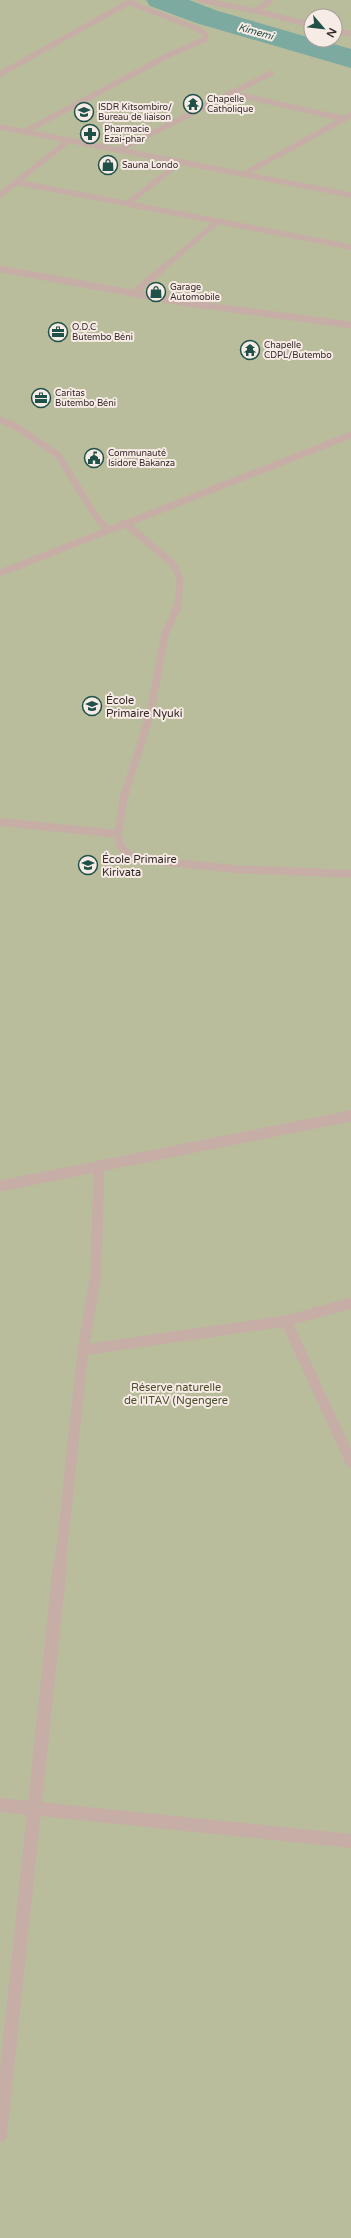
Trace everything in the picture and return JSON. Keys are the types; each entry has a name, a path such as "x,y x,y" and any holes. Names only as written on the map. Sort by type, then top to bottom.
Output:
{"street":[{"path":"200,0 256,11 273,17 303,23"},
{"path":"256,11 271,0"},
{"path":"0,74 132,1 196,28 205,34 206,39 196,46 169,55 24,132"},
{"path":"121,149 271,73"},
{"path":"230,93 345,119"},
{"path":"244,174 351,116"},
{"path":"0,127 121,149 351,195"},
{"path":"0,195 69,140"},
{"path":"128,203 181,162"},
{"path":"15,182 218,220 351,247"},
{"path":"134,293 218,220"},
{"path":"0,269 186,303 351,325"},
{"path":"0,420 15,426 58,455 95,515 108,530"},
{"path":"0,573 351,435"},
{"path":"125,523 173,564 180,578 178,607 166,634 150,714 124,797 118,834 120,846 129,855 148,860 235,869 351,874"},
{"path":"0,822 118,834"},
{"path":"0,1186 351,1116"},
{"path":"0,2135 36,1808 83,1350 96,1273 99,1166"},
{"path":"83,1350 286,1321 351,1303"},
{"path":"286,1321 351,1462"},
{"path":"0,1805 351,1841"}],"green space":[{"name":"Réserve naturelle de l'ITAV (Ngengere","path":"0,0 351,0 351,2238 0,2238"}],"waterway":[{"name":"Kimemi","path":"161,0 207,17 351,59"}],"place":[{"name":"Chapelle Catholique","path":"193,104"},
{"name":"ISDR Kitsombiro/ Bureau de liaison","path":"84,112"},
{"name":"Pharmacie Ezai-phar","path":"90,134"},
{"name":"Sauna Londo","path":"108,165"},
{"name":"Garage Automobile","path":"156,292"},
{"name":"O.D.C Butembo Béni","path":"58,332"},
{"name":"Chapelle CDPL/Butembo","path":"250,350"},
{"name":"Caritas Butembo Béni","path":"41,398"},
{"name":"Communauté Isidore Bakanza","path":"94,458"},
{"name":"École Primaire Nyuki","path":"92,706"},
{"name":"École Primaire Kirivata","path":"88,865"}]}
